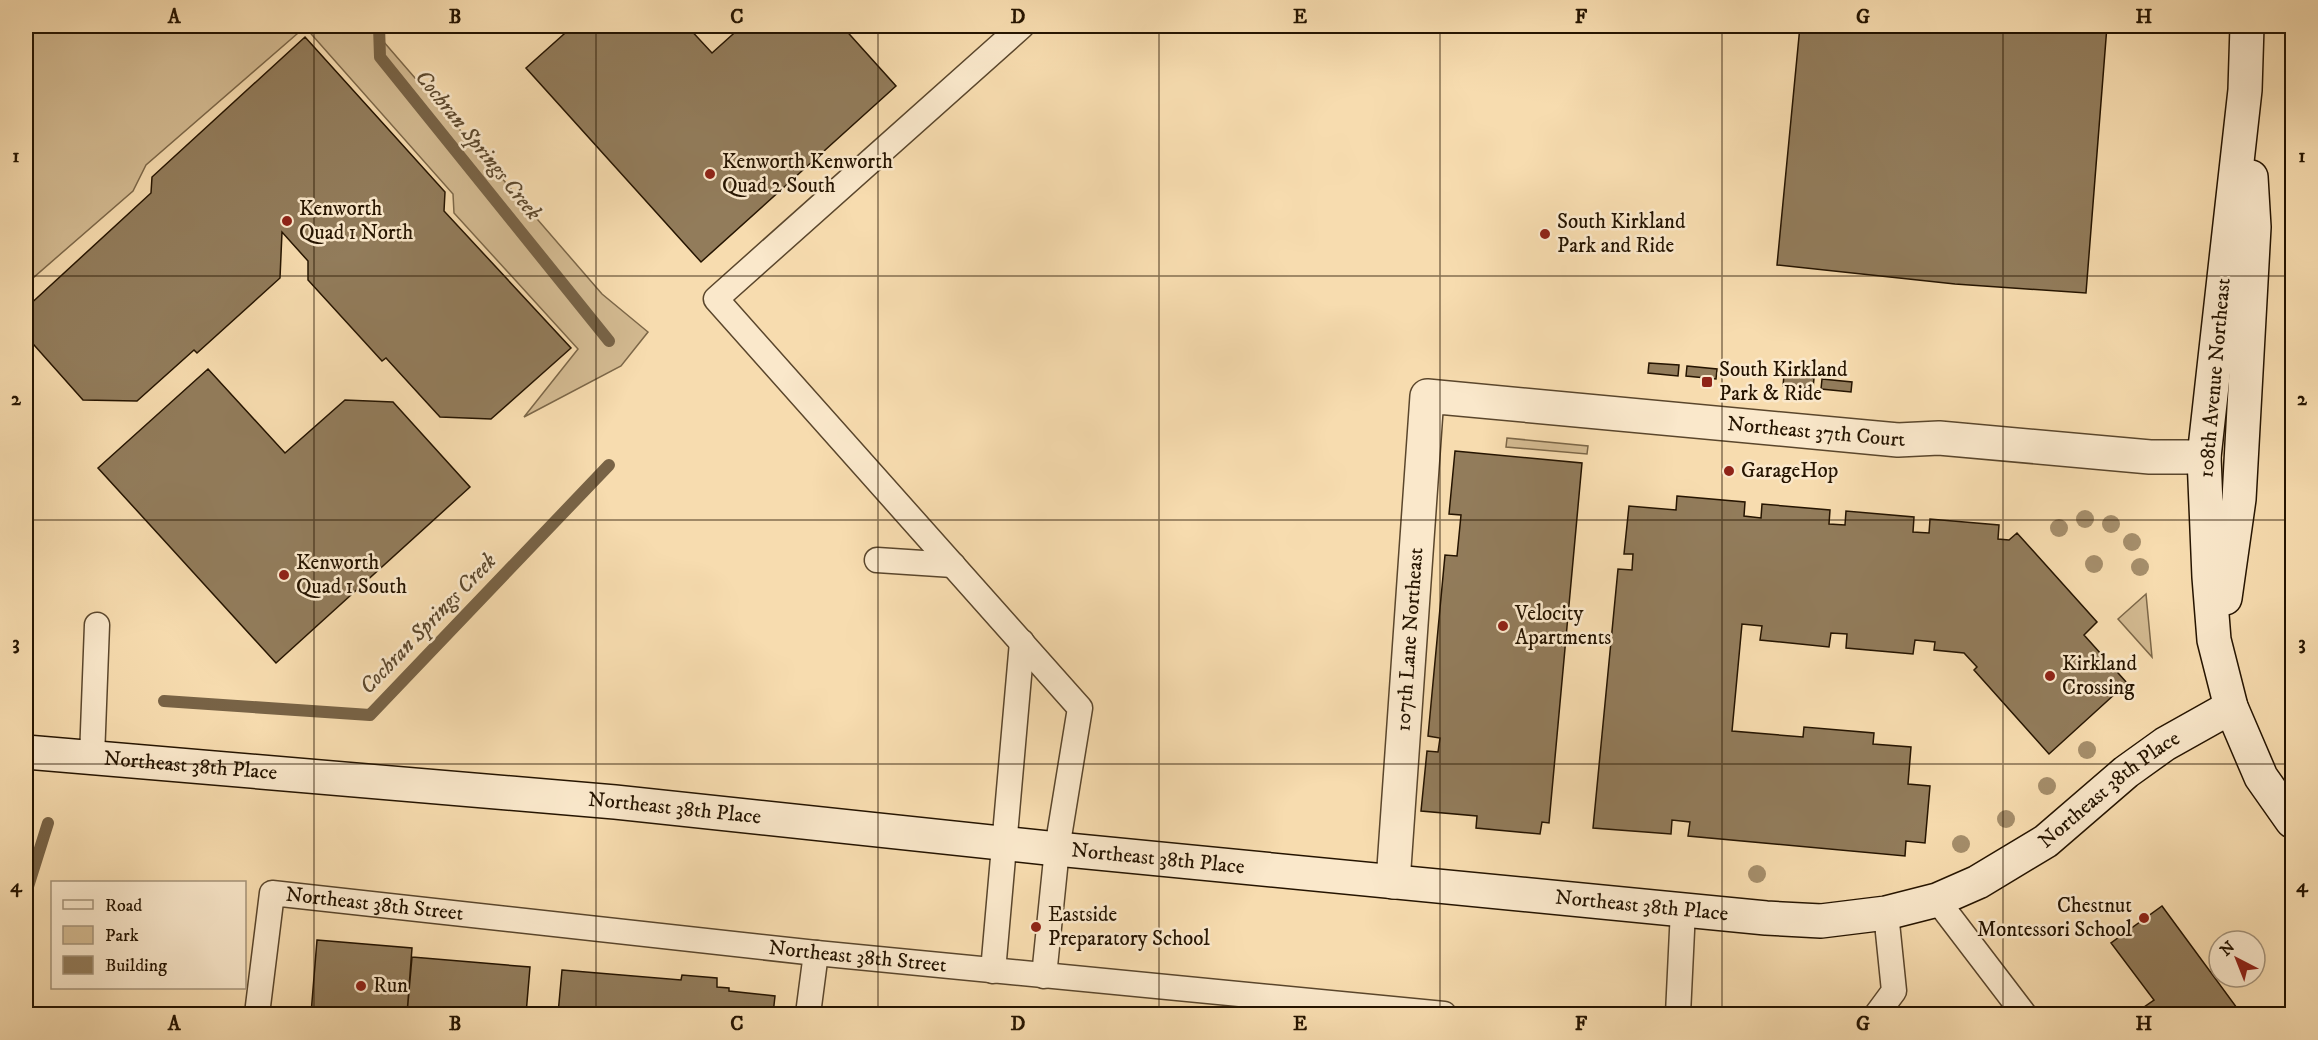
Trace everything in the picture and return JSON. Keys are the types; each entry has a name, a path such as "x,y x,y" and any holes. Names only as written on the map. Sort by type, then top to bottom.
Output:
{"street":[{"name":"108th Avenue Northeast","path":"2247,26 2245,90 2204,457 2214,640 2231,708 2261,777 2292,821"},
{"path":"2214,640 2225,599 2239,499 2254,238 2245,90"},
{"name":"Northeast 37th Court","path":"1427,396 1898,440 1939,438 2150,457 2204,457"},
{"name":"107th Lane Northeast","path":"1393,882 1427,396"},
{"name":"Northeast 38th Place","path":"26,752 615,802 1004,844 1683,910 1821,921 1886,913 1936,900 2010,865 2046,841 2126,772 2165,744 2231,708"}],"lane":[{"path":"1022,26 716,299 1080,708 1057,849 1044,976"},
{"path":"878,560 954,565"},
{"path":"92,757 97,625"},
{"path":"993,971 1022,642"},
{"name":"Northeast 38th Street","path":"257,1014 272,893 816,953 1444,1014"},
{"path":"1936,900 2024,1014"},
{"path":"1678,1014 1683,910"},
{"path":"1877,1014 1894,991 1886,913"},
{"path":"808,1014 816,953"}],"green space":[{"path":"26,26 370,26 602,294 648,332 621,366 524,417 578,349 454,213 453,194 305,27 146,165 133,191 26,284"},
{"path":"1507,438 1588,446 1587,454 1506,447"},
{"path":"2146,594 2152,657 2118,619"}],"building":[{"name":"Kenworth Kenworth Quad 2 South","path":"573,26 687,26 712,53 742,26 842,26 896,86 701,262 526,68"},
{"path":"1800,26 2107,26 2086,293 1955,284 1777,265"},
{"name":"Kenworth Quad 1 North","path":"305,37 445,192 444,211 571,348 491,419 440,417 386,358 382,361 308,280 308,261 282,232 280,278 197,353 194,350 137,401 83,400 26,336 26,308 151,193 152,177"},
{"path":"1649,363 1679,365 1678,376 1648,373"},
{"path":"1687,366 1717,369 1716,379 1686,376"},
{"name":"Kenworth Quad 1 South","path":"208,369 285,453 345,400 393,402 470,487 276,663 98,468"},
{"path":"1784,375 1814,378 1813,389 1783,386"},
{"path":"1822,379 1852,382 1851,392 1821,389"},
{"name":"Velocity Apartments","path":"1455,451 1582,463 1549,823 1542,822 1540,834 1476,828 1477,816 1421,811 1427,751 1438,752 1440,738 1428,736 1445,555 1457,556 1461,515 1449,514"},
{"name":"Kirkland Crossing","path":"1677,496 1745,502 1744,516 1761,518 1762,504 1830,510 1829,524 1845,525 1846,511 1914,517 1913,532 1929,533 1930,519 1999,525 1998,539 2009,540 2017,533 2097,622 2084,635 2127,683 2049,754 1974,670 1977,667 1964,653 1934,650 1935,642 1915,640 1913,654 1846,648 1847,634 1831,633 1829,647 1760,640 1762,626 1742,624 1732,731 1803,737 1804,727 1874,733 1873,744 1911,747 1908,784 1930,786 1925,843 1906,841 1905,856 1688,836 1690,822 1672,820 1671,834 1593,828 1618,569 1632,570 1633,554 1624,554 1629,506 1676,510"},
{"path":"2162,906 2207,967 2207,989 2223,989 2237,1008 2228,1014 2134,1014 2154,1000 2111,943"},
{"name":"Run","path":"317,940 412,948 407,1014 311,1014"},
{"path":"412,957 530,967 526,1014 407,1014"},
{"path":"562,970 681,980 682,975 717,978 717,987 729,988 729,991 775,996 773,1014 558,1014"}],"waterway":[{"name":"Cochran Springs Creek","path":"379,26 380,57 609,341"},
{"name":"Cochran Springs Creek","path":"164,701 370,715 609,465"},
{"name":"Cochran Springs Creek","path":"26,893 48,823"}],"place":[{"name":"Kenworth Kenworth Quad 2 South","path":"710,174"},
{"name":"Kenworth Quad 1 North","path":"287,221"},
{"name":"South Kirkland Park and Ride","path":"1545,234"},
{"name":"South Kirkland Park & Ride","path":"1707,382"},
{"name":"GarageHop","path":"1729,471"},
{"name":"Kenworth Quad 1 South","path":"284,575"},
{"name":"Velocity Apartments","path":"1503,626"},
{"name":"Kirkland Crossing","path":"2050,676"},
{"name":"Chestnut Montessori School","path":"2144,918"},
{"name":"Eastside Preparatory School","path":"1036,927"},
{"name":"Run","path":"361,986"}]}
